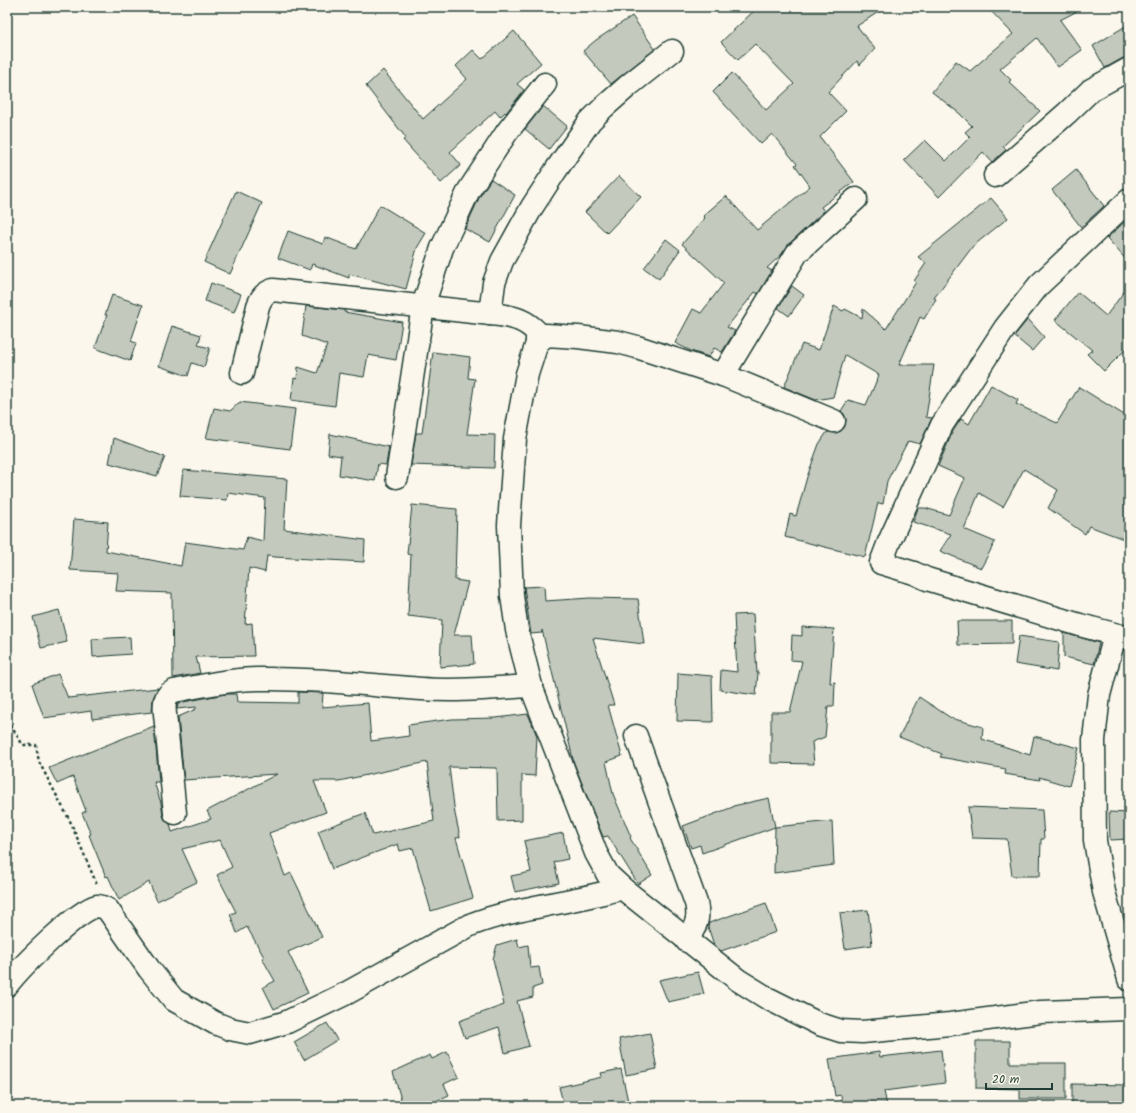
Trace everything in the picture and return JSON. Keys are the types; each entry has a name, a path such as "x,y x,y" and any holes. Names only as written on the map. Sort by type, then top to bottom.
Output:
{"street":[{"path":"490,314 494,283 502,261 532,207 571,148 590,121 604,107 672,51"},
{"path":"995,176 1091,90 1129,69"},
{"path":"397,477 423,306 442,248 469,190 507,132 545,84"},
{"path":"723,374 797,253 856,200"},
{"path":"1129,200 1039,285 1005,328 942,425 881,563 914,573 927,579 1080,625 1122,636 1099,695 1094,740 1094,841 1104,892 1129,979"},
{"path":"242,373 261,297 273,290 423,306 520,319 537,332 537,342 527,374 515,439 509,525 512,596 531,686 596,853 608,875 687,941 738,980 767,998 819,1024 841,1031 862,1032 950,1024 1041,1012 1129,1009"},
{"path":"537,342 546,335 578,336 618,342 723,374 834,421"},
{"path":"175,813 164,714 164,705 167,697 169,693 174,691 230,681 257,678 332,681 423,690 475,690 531,686"},
{"path":"636,736 699,913 697,923 687,941"},
{"path":"11,974 77,918 98,906 108,910 149,969 174,1000 215,1023 230,1029 250,1032 287,1022 347,993 470,925 488,918 527,908 596,896 622,888"}],"path":[{"path":"7,720 24,745 36,745 39,762 70,821 108,910"}],"building":[{"path":"758,7 886,7 857,26 875,49 860,65 857,61 828,92 846,111 820,137 854,182 821,207 824,211 789,244 781,255 767,268 772,271 758,294 755,292 727,327 735,331 722,352 714,348 709,357 691,351 675,343 693,309 701,313 724,283 682,244 705,218 703,216 726,196 757,230 810,186 795,165 797,164 772,134 761,144 713,92 732,73 766,110 794,84 755,44 738,60 721,42"},
{"path":"987,7 1085,7 1060,20 1082,50 1058,67 1037,38 1000,69 1011,80 1009,82 1040,111 1003,146 1006,150 992,162 983,152 939,197 904,160 925,140 946,161 970,137 965,132 972,126 959,113 932,92 956,61 970,71 1013,34"},
{"path":"632,16 655,49 611,84 583,51 596,40"},
{"path":"1129,24 1129,56 1105,68 1093,46"},
{"path":"514,31 541,63 517,84 524,90 506,113 505,112 500,117 495,111 450,152 461,165 441,183 403,140 406,138 366,86 383,70 423,119 467,79 456,66 473,50 482,59"},
{"path":"543,106 567,126 549,149 525,129"},
{"path":"1076,170 1104,206 1081,227 1052,190"},
{"path":"619,176 641,197 607,233 585,212"},
{"path":"491,179 515,195 490,242 465,229 480,196"},
{"path":"236,191 262,203 230,274 204,262"},
{"path":"991,198 1008,218 973,246 934,298 936,299 924,319 920,317 899,365 934,365 926,417 932,418 920,444 908,441 887,481 883,504 878,503 865,557 785,537 790,514 796,516 807,477 819,444 827,432 836,433 841,431 845,426 846,419 841,411 848,400 866,405 879,375 845,355 833,397 816,400 784,387 802,344 819,350 834,306 843,311 845,309 862,318 863,309 886,329 916,282 914,281 926,263 918,257"},
{"path":"380,205 426,233 417,248 406,289 349,274 349,278 312,264 310,270 278,258 288,231 323,244 325,237 356,249"},
{"path":"1129,218 1129,263 1107,238"},
{"path":"666,239 680,250 659,279 644,268"},
{"path":"211,283 241,294 234,312 205,301"},
{"path":"1129,285 1129,346 1104,371 1087,354 1092,350 1055,320 1078,292 1106,316"},
{"path":"792,286 804,295 789,316 778,308"},
{"path":"112,295 143,305 131,341 136,343 130,361 95,348 107,315 105,315"},
{"path":"306,306 345,310 344,312 402,322 396,360 368,355 364,377 339,373 335,406 291,400 294,378 297,379 298,367 317,373 327,345 302,336"},
{"path":"1028,319 1044,337 1032,351 1014,336"},
{"path":"172,326 201,335 198,345 210,348 204,367 192,363 188,376 159,366"},
{"path":"433,352 470,357 468,378 475,379 467,434 495,435 494,468 411,465 416,433 422,433"},
{"path":"991,385 1018,400 1016,404 1057,423 1079,387 1129,418 1129,541 1089,526 1085,534 1048,508 1058,490 1024,469 1003,507 979,493 964,529 995,542 981,568 940,551 951,534 913,522 918,508 925,508 949,515 965,478 938,466 953,431 961,419 969,424"},
{"path":"240,402 295,409 290,449 206,438 214,408 230,411"},
{"path":"330,434 389,447 386,465 378,464 375,481 339,475 341,456 328,454"},
{"path":"114,438 165,457 157,476 109,463"},
{"path":"183,470 287,479 284,529 365,540 364,562 267,556 265,572 249,568 245,624 252,623 254,656 196,657 200,673 173,678 172,593 116,591 118,573 70,570 74,519 108,522 106,551 181,566 185,542 243,550 247,537 263,541 265,498 228,493 227,500 180,496"},
{"path":"412,505 457,509 455,580 468,582 454,635 472,635 474,664 440,667 442,620 408,616 411,555 407,554"},
{"path":"544,586 545,601 590,598 638,599 644,644 593,638 614,705 608,705 622,756 606,762 613,794 631,837 630,838 652,875 638,884 608,836 603,837 574,763 542,630 542,633 531,634 524,587"},
{"path":"59,610 67,642 41,648 33,617"},
{"path":"753,614 758,673 756,695 720,690 721,670 737,672 734,615"},
{"path":"957,621 1012,621 1012,644 958,645"},
{"path":"802,627 834,629 830,683 835,682 834,706 828,706 825,737 812,742 814,764 771,763 771,712 790,712 802,661 791,660 792,635 802,636"},
{"path":"1064,633 1099,643 1094,664 1064,657"},
{"path":"1019,636 1059,642 1057,671 1015,664"},
{"path":"130,637 131,654 93,657 92,639"},
{"path":"678,673 712,676 713,722 677,721"},
{"path":"58,674 68,698 158,688 153,698 152,712 92,719 91,711 44,718 32,684"},
{"path":"298,692 323,693 322,707 368,703 371,741 409,736 408,725 452,719 496,718 528,714 537,736 535,776 522,775 522,820 498,821 497,768 449,767 455,814 460,837 456,838 473,898 431,911 413,848 400,851 398,844 332,869 318,831 365,813 373,835 434,821 427,762 339,781 314,781 326,812 269,833 285,876 291,873 322,937 288,952 308,993 274,1009 263,987 275,981 262,958 264,957 247,927 237,933 230,914 236,912 217,875 232,867 220,840 182,849 197,882 157,901 149,882 119,900 108,876 106,877 89,835 91,834 82,813 86,811 73,777 57,784 49,768 154,726 159,782 154,782 161,803 163,815 165,820 170,824 172,832 211,819 207,811 277,774 184,780 178,717 196,709 196,707 177,709 178,703 225,694 236,694 237,702 298,703"},
{"path":"919,697 951,718 983,727 982,739 1030,755 1034,736 1079,748 1069,786 1039,777 1040,780 1005,774 1006,769 940,757 942,754 899,737"},
{"path":"769,798 775,827 702,853 700,845 691,848 683,826 733,806"},
{"path":"968,807 1042,810 1044,839 1041,839 1040,876 1012,876 1007,839 972,838"},
{"path":"1109,812 1129,813 1129,839 1110,840"},
{"path":"832,821 834,865 774,873 775,827"},
{"path":"563,833 568,859 554,862 559,883 515,892 511,876 531,872 524,841"},
{"path":"766,903 776,932 721,951 714,945 708,927 709,923"},
{"path":"868,910 872,945 845,949 840,913"},
{"path":"517,939 519,947 528,945 530,968 539,967 542,985 533,988 533,997 517,1001 529,1046 505,1053 499,1027 465,1038 459,1021 504,1005 493,959 497,945"},
{"path":"698,972 704,994 668,1002 659,980"},
{"path":"327,1023 337,1040 304,1060 294,1042"},
{"path":"650,1033 657,1069 626,1075 619,1039"},
{"path":"976,1041 1010,1041 1010,1063 1066,1063 1066,1099 1020,1099 1020,1089 976,1088"},
{"path":"941,1050 945,1083 884,1091 887,1106 842,1106 841,1095 835,1096 829,1059 879,1052 880,1057"},
{"path":"447,1052 459,1077 444,1084 449,1095 425,1106 403,1106 393,1072 430,1055 432,1059"},
{"path":"621,1069 629,1106 564,1106 559,1087 602,1077 601,1073"},
{"path":"1072,1084 1129,1085 1129,1106 1072,1106"}]}
